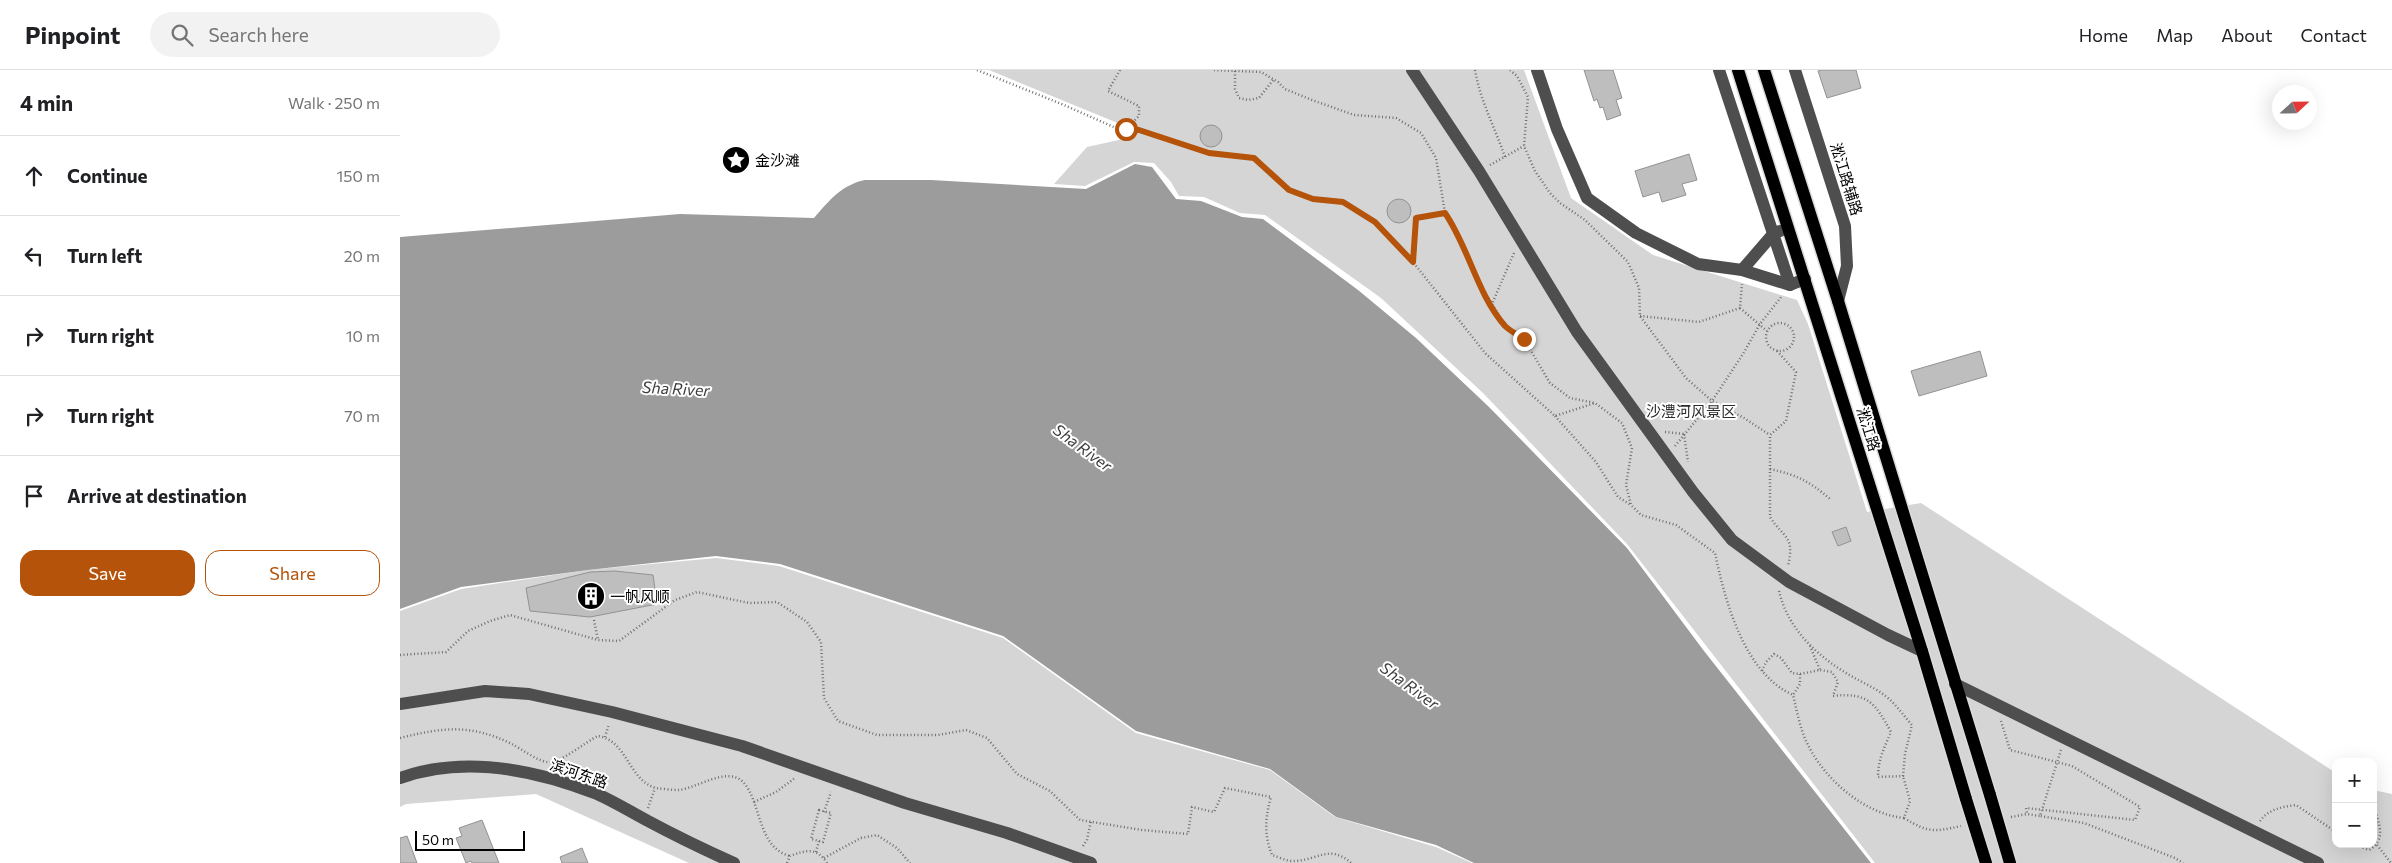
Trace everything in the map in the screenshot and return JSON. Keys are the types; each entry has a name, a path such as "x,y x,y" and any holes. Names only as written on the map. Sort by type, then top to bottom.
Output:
{"main road":[{"name":"淞江路","path":"1738,70 1922,651 1986,863"},
{"name":"淞江路","path":"1764,70 1838,301 2010,863"}],"street":[{"path":"1412,70 1479,171 1519,240 1577,332 1693,492 1732,540 1782,577 1888,635 1922,651"},
{"path":"1537,70 1557,129 1588,198 1636,233 1698,264 1742,270 1790,285 1805,278"},
{"path":"1719,70 1790,285"},
{"name":"淞江路辅路","path":"1795,70 1844,226 1847,266 1838,301"},
{"path":"1742,270 1774,234 1789,229"},
{"path":"1955,684 2318,863"},
{"path":"400,704 485,691 529,694 612,712 742,746 905,803 1007,833 1091,863"},
{"name":"滨河东路","path":"400,778 412,774 451,768 498,766 542,776 598,795 734,863"}],"path":[{"path":"977,70 1064,104 1116,128 1139,130 1209,153 1254,158 1289,190 1313,199 1343,202 1375,222 1413,262 1485,353 1556,416 1596,462 1618,496 1641,515 1676,525 1715,552 1719,575 1739,636 1762,671 1782,690 1793,695"},
{"path":"1120,70 1108,91 1139,106 1139,116 1126,129"},
{"path":"1214,70 1261,71 1274,79 1284,89 1312,100 1354,115 1396,118 1421,133 1436,158 1445,213 1466,250 1476,277 1506,326 1524,339 1550,384 1570,398 1595,403 1622,423 1632,448 1626,485 1631,505"},
{"path":"1475,70 1478,89 1505,157"},
{"path":"1510,70 1517,76 1528,97 1524,146 1535,171 1550,193 1560,203 1585,220 1628,262 1639,288 1640,316 1686,378 1712,401 1744,418 1770,435"},
{"path":"1235,71 1236,90 1239,98 1248,100 1259,98 1274,79"},
{"path":"1479,171 1524,146"},
{"path":"1413,262 1416,218 1445,213"},
{"path":"1492,304 1519,240"},
{"path":"1740,308 1742,270"},
{"path":"1684,434 1712,401 1760,324 1790,285"},
{"path":"1640,316 1699,322 1740,308"},
{"path":"1740,308 1767,331 1768,344 1796,372 1786,421 1770,435 1770,517 1775,525 1784,533 1792,548 1788,566 1778,584 1783,605 1792,622 1810,646 1830,664 1890,699 1912,725 1905,754 1903,776 1910,801 1904,818 1888,816 1862,803 1824,772 1807,743 1793,695 1800,684 1800,674"},
{"path":"1767,331 1778,323 1787,325 1793,332 1792,345 1784,351 1777,351"},
{"path":"1556,416 1595,403"},
{"path":"1770,469 1796,475 1813,485 1830,499"},
{"path":"400,655 446,652 468,631 490,621 510,615 598,640 619,641 675,600 696,592 749,603 777,602 807,622 821,642 824,698 838,720 877,735 938,735 966,730 987,738 1017,774 1050,791 1080,820 1091,822 1142,830 1188,834 1192,807 1214,812 1225,788 1270,798 1266,818 1266,842 1272,856 1294,861 1336,853 1351,863"},
{"path":"594,620 598,640"},
{"path":"1810,646 1820,670"},
{"path":"1762,671 1766,662 1774,654 1781,658 1792,673 1800,674 1820,670 1832,672 1838,682 1833,696 1852,694 1867,700 1891,732 1878,766 1878,777 1903,776"},
{"path":"1995,703 2010,750 2072,766 2140,807 2134,820 2026,808 2027,814"},
{"path":"400,738 426,731 461,728 480,732 510,743 547,762 560,759 598,736 605,737 622,750 641,778 655,788 680,790 728,776 741,780 754,802 764,835 784,854 790,856 808,850 816,852 827,863"},
{"path":"2065,737 2040,816 2084,823 2175,858 2183,863"},
{"path":"754,802 776,792 806,769"},
{"path":"824,812 835,779"},
{"path":"644,819 655,788"},
{"path":"2253,830 2265,814 2279,807 2296,805 2332,829"},
{"path":"819,810 824,812 831,813 823,842 811,839 819,810"},
{"path":"2377,817 2381,835 2377,845 2391,863"},
{"path":"1076,858 1087,840 1091,822"},
{"path":"824,858 861,838 877,835 897,848 910,863"},
{"path":"816,852 819,841"},
{"path":"787,863 790,856"}],"green space":[{"name":"沙澧河风景区","path":"989,70 1524,70 1571,198 1653,255 1797,300 1808,324 1867,512 1921,503 2332,770 2332,848 2377,848 2377,791 2392,794 2392,863 1875,863 1627,544 1483,393 1381,298 1265,215 1240,213 1204,197 1179,196 1171,182 1154,163 1134,162 1085,186 1054,184 1087,147 1123,139 1120,124"},
{"path":"716,558 779,566 1003,638 1136,733 1270,770 1335,817 1436,847 1472,863 689,863 536,794 406,804 400,807 400,611 461,589 587,570"}],"water":[{"name":"Sha River","path":"1135,164 1152,167 1176,199 1201,201 1242,217 1263,219 1358,290 1416,338 1489,407 1627,548 1704,651 1871,863 1474,863 1436,845 1336,817 1270,769 1136,731 1003,636 780,564 716,556 588,570 461,587 400,609 400,237 680,214 814,218 842,190 865,180 931,180 1086,189"}],"building":[{"path":"1584,70 1613,70 1622,98 1616,100 1621,115 1607,120 1603,107 1600,108 1597,99 1594,101"},
{"path":"1856,70 1861,88 1827,98 1818,71"},
{"path":"1211,125 1219,128 1222,136 1219,144 1211,147 1203,144 1200,136 1203,128"},
{"path":"1689,154 1697,180 1682,184 1686,195 1662,202 1659,192 1643,197 1635,171"},
{"path":"1399,199 1407,203 1411,211 1407,219 1399,223 1391,219 1387,211 1391,203"},
{"path":"1980,351 1987,376 1919,396 1911,371"},
{"path":"1846,527 1851,541 1838,546 1832,532"},
{"name":"一帆风顺","path":"615,571 653,575 657,604 590,617 530,611 526,588 590,572"},
{"path":"482,820 499,863 472,863 471,861 466,863 456,838 462,836 459,828"},
{"path":"407,836 417,863 400,863 400,838"},
{"path":"582,848 588,863 562,863 560,857"}],"place":[{"name":"金沙滩","path":"736,160"},
{"name":"一帆风顺","path":"591,596"}],"route":[{"path":"1126,129 1139,130 1209,153 1254,158 1289,190 1313,199 1343,202 1375,222 1413,262 1416,218 1445,213 1466,250 1476,277 1492,304 1506,326 1524,339"}]}
